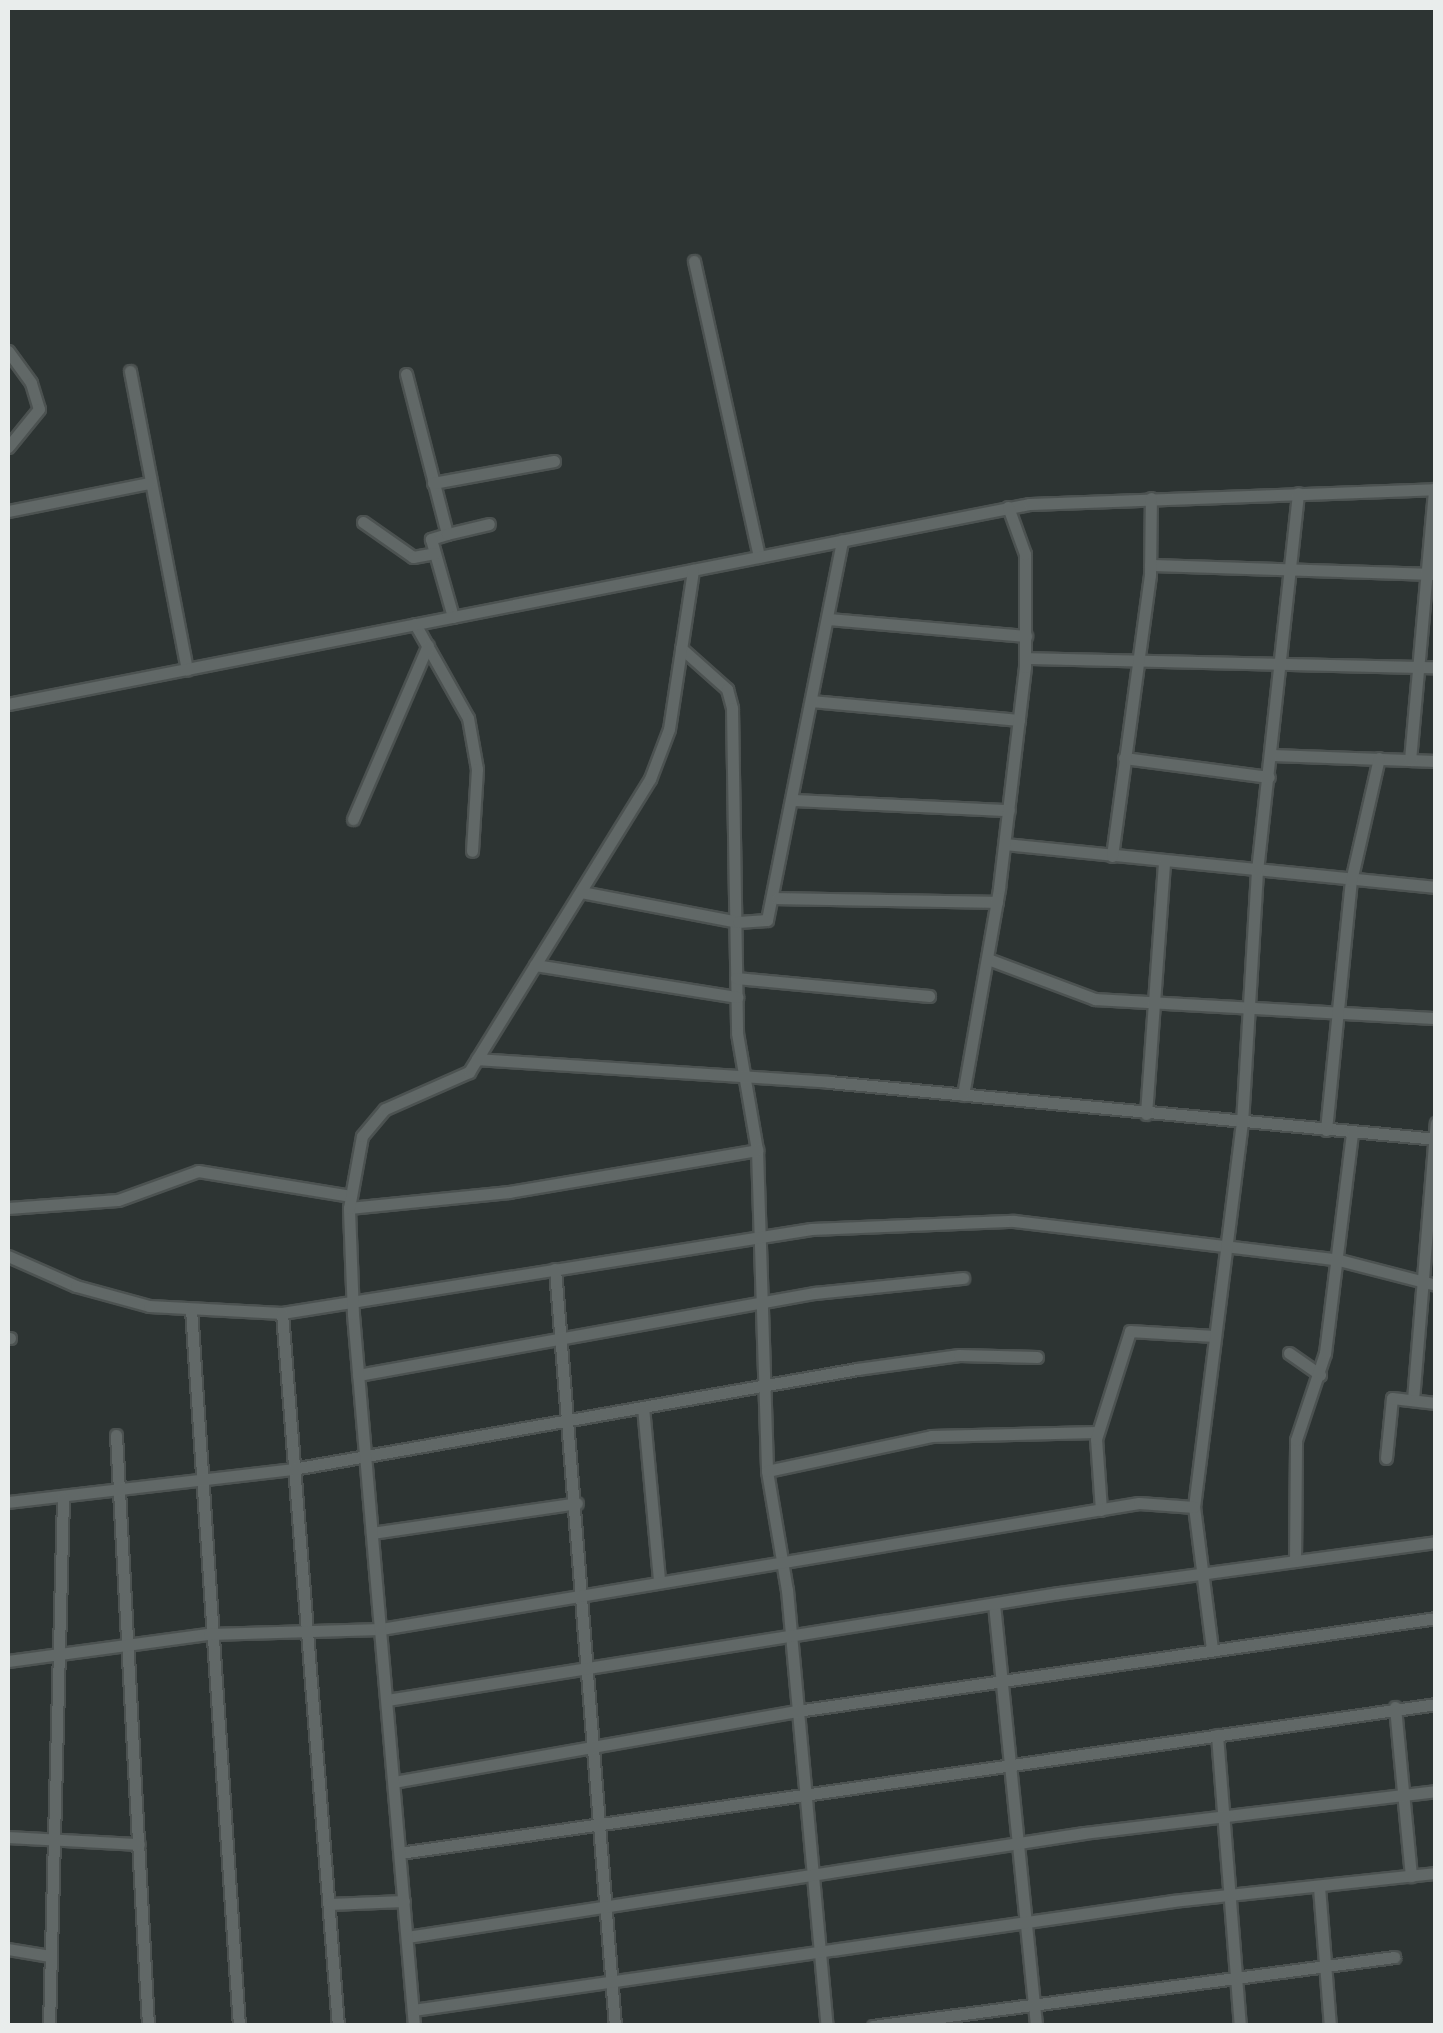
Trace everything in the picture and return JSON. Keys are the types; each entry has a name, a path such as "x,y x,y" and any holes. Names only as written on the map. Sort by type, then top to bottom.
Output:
{"street":[{"path":"694,262 759,556"},
{"path":"8,351 32,383 39,409 8,447"},
{"path":"130,371 187,670"},
{"path":"406,374 447,534"},
{"path":"433,483 554,462"},
{"path":"8,511 150,483"},
{"path":"8,704 1008,508 1151,498 1435,488 1432,574 1410,760"},
{"path":"1212,1649 1194,1507 1242,1123 1257,871 1298,493"},
{"path":"1112,856 1150,565 1151,498"},
{"path":"963,1095 997,902 1025,658 1025,554 1008,508"},
{"path":"364,522 414,556 436,553"},
{"path":"453,617 432,539 489,524"},
{"path":"581,892 759,925 777,898 842,540"},
{"path":"1150,565 1432,574"},
{"path":"414,2026 352,1305 350,1202 371,1119 454,1082 477,1060 663,750 693,570"},
{"path":"828,619 1026,636"},
{"path":"415,624 468,718 477,769 472,851"},
{"path":"353,819 428,645"},
{"path":"681,648 728,689 732,708 736,978 756,1150 767,1471 782,1564 827,2026"},
{"path":"1025,658 1436,667"},
{"path":"811,701 1019,720"},
{"path":"1272,755 1436,761"},
{"path":"1124,758 1269,777"},
{"path":"1326,1130 1350,881 1379,758"},
{"path":"794,800 1009,810"},
{"path":"1005,844 1436,887"},
{"path":"1146,1114 1164,862"},
{"path":"777,898 997,902"},
{"path":"988,959 1095,998 1436,1018"},
{"path":"535,965 737,997"},
{"path":"736,978 928,996"},
{"path":"477,1060 745,1076 1435,1138"},
{"path":"1413,1400 1429,1283 1436,1124"},
{"path":"1295,1561 1296,1440 1320,1375 1352,1132"},
{"path":"8,1208 118,1200 198,1170 350,1202 509,1192 756,1150"},
{"path":"8,1256 76,1286 149,1306 282,1313 858,1224 1014,1220 1334,1260 1429,1283"},
{"path":"555,1269 615,2026"},
{"path":"358,1375 562,1343 763,1304 963,1278"},
{"path":"191,1309 209,1634 238,2026"},
{"path":"282,1313 338,2026"},
{"path":"1101,1510 1098,1432 1130,1331 1213,1336"},
{"path":"8,1502 293,1469 569,1418 958,1354 1037,1357"},
{"path":"1289,1354 1320,1375"},
{"path":"1386,1458 1392,1398 1436,1403"},
{"path":"642,1407 659,1581"},
{"path":"767,1471 931,1436 1098,1432"},
{"path":"116,1435 148,2026"},
{"path":"50,2026 51,1840 63,1498"},
{"path":"372,1533 576,1503"},
{"path":"8,1660 57,1657 209,1634 380,1629 1139,1503 1194,1507"},
{"path":"387,1700 994,1604 1436,1542"},
{"path":"994,1604 1036,2026"},
{"path":"394,1782 796,1711 1436,1618"},
{"path":"400,1853 1436,1704"},
{"path":"1396,1707 1411,1876"},
{"path":"1217,1734 1220,1814 1240,2026"},
{"path":"407,1937 1220,1814 1436,1791"},
{"path":"8,1837 139,1844"},
{"path":"413,2010 821,1950 1436,1873"},
{"path":"1319,1887 1330,2026"},
{"path":"329,1904 404,1901"},
{"path":"8,1949 50,1956"},
{"path":"873,2026 1235,1973 1394,1956"}]}
